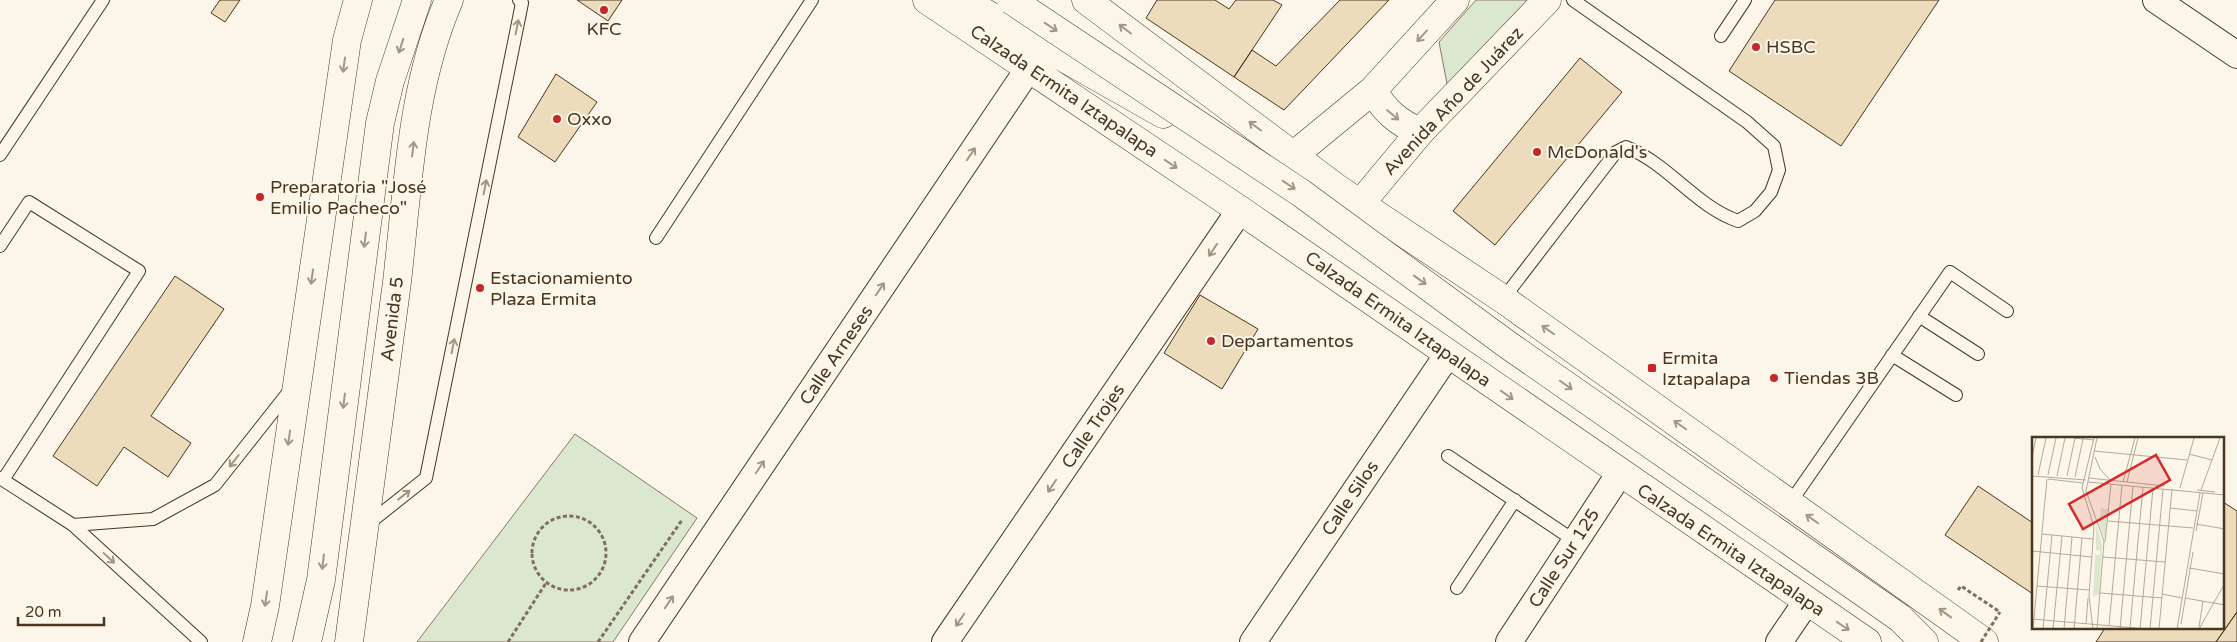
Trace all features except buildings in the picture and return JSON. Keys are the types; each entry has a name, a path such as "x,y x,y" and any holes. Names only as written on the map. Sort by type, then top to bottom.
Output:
{"main road":[{"path":"258,639 265,606 347,40 358,0"},
{"path":"307,642 321,580 380,122 390,81 417,0"},
{"name":"Avenida 5","path":"349,642 366,525 419,95 438,26 449,0"},
{"name":"Calzada Ermita Iztapalapa","path":"927,0 1240,210 1620,474 1867,642"},
{"name":"Calzada Ermita Iztapalapa","path":"962,0 985,15 1235,156 1247,159 1294,155"},
{"path":"1011,0 1301,193 1508,345 1900,618 1924,642"},
{"path":"1086,0 1360,204 1503,298 1982,642"},
{"path":"1294,155 1373,90 1455,0"},
{"name":"Avenida Año de Juárez","path":"1360,204 1420,132 1547,0"},
{"path":"1373,90 1379,103 1391,115 1406,126 1420,132"}],"street":[{"path":"2156,0 2234,47"},
{"name":"Calle Arneses","path":"642,642 1029,68"},
{"name":"Calle Trojes","path":"945,642 1240,210"},
{"name":"Calle Silos","path":"1253,642 1448,354"},
{"name":"Calle Sur 125","path":"1509,642 1620,474"},
{"path":"1779,642 1807,601"}],"lane":[{"path":"0,155 102,0"},
{"path":"366,525 426,478 522,4 519,0"},
{"path":"656,238 812,0"},
{"path":"1503,298 1616,152 1626,147 1643,154 1718,214 1738,221 1755,212 1770,192 1779,170 1774,146 1747,122 1573,0"},
{"path":"1721,36 1745,0"},
{"path":"0,246 29,202 138,270 2,479 73,525 201,642"},
{"path":"1790,503 1950,272 2007,311"},
{"path":"1919,316 1978,354"},
{"path":"1892,355 1956,394"},
{"path":"73,525 153,519 214,486 297,381"},
{"path":"1448,456 1575,541"},
{"path":"1457,588 1515,500"}],"path":[{"path":"576,517 597,529 606,551 604,563 599,574 592,582 581,588 569,590 557,588 546,583 538,574 532,562 534,538 541,528 552,520 576,517"},
{"path":"598,642 682,520"},
{"path":"508,642 546,583"},
{"path":"1961,586 2000,612 1982,642"}],"green space":[{"path":"1476,0 1538,0 1449,94 1439,42"},
{"path":"575,434 697,518 613,642 417,642"}],"place":[{"name":"KFC","path":"604,10"},
{"name":"HSBC","path":"1756,47"},
{"name":"Oxxo","path":"557,119"},
{"name":"McDonald's","path":"1537,152"},
{"name":"Preparatoria \"José Emilio Pacheco\"","path":"260,197"},
{"name":"Estacionamiento Plaza Ermita","path":"480,288"},
{"name":"Departamentos","path":"1211,341"},
{"name":"Ermita Iztapalapa","path":"1652,368"},
{"name":"Tiendas 3B","path":"1774,378"}]}
